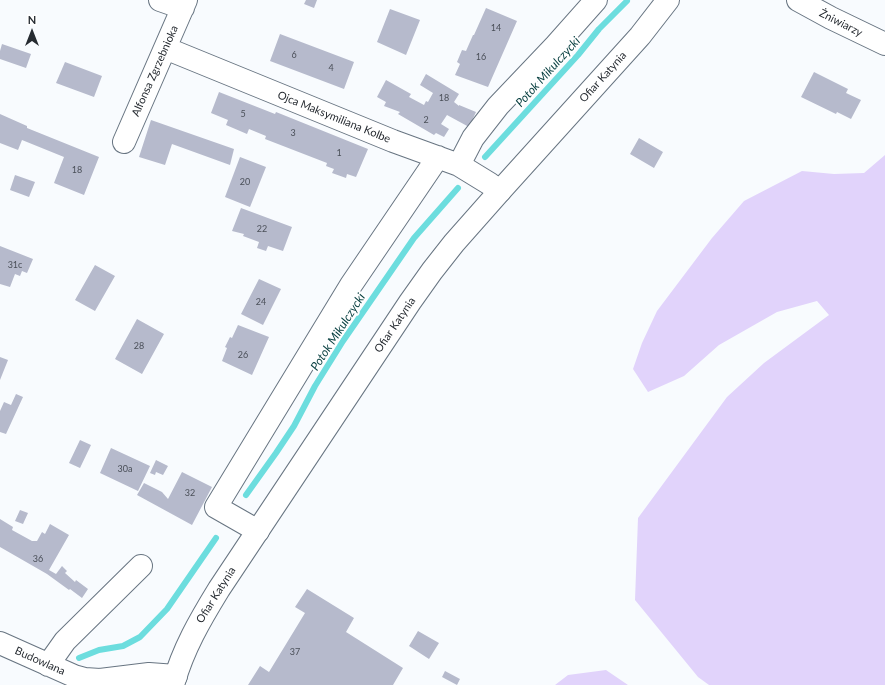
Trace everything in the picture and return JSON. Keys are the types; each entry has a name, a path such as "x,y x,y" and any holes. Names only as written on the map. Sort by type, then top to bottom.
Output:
{"street":[{"path":"160,0 185,4"},
{"path":"459,165 473,138 498,106 596,0"},
{"name":"Żniwiarzy","path":"798,0 885,44"},
{"name":"Ofiar Katynia","path":"174,681 198,623 223,583 432,271 454,243 500,191 640,36 662,2"},
{"name":"Alfonsa Zgrzebnioka","path":"124,142 185,4"},
{"name":"Ojca Maksymiliana Kolbe","path":"166,48 393,141 459,165 500,191"},
{"path":"258,531 216,506 351,285 438,157"},
{"path":"48,665 65,641 142,566"},
{"name":"Budowlana","path":"0,644 74,676 85,679 100,680 149,674 174,681"}],"shaded area":[{"path":"885,155 885,685 709,685 698,677 635,600 638,518 727,397 764,363 829,315 817,301 777,312 719,345 684,376 648,392 633,369 642,343 657,311 712,238 744,201 802,171 834,174 864,173"},
{"path":"606,670 628,685 555,685 568,675"}],"building":[{"path":"306,0 317,0 314,8 304,4"},
{"path":"486,8 517,21 488,87 455,75 460,64 457,62 462,50 466,51"},
{"path":"390,9 420,20 406,55 377,42"},
{"path":"280,34 354,62 344,89 270,61"},
{"path":"2,44 31,54 26,68 0,59"},
{"path":"65,62 102,76 94,97 56,83"},
{"path":"814,72 848,89 846,93 861,100 851,119 837,112 836,114 801,97"},
{"path":"426,74 459,94 454,102 459,106 476,112 469,127 447,115 441,124 449,129 444,137 436,133 434,135 398,114 400,112 384,106 386,102 377,97 386,80 411,94 409,97 424,105 426,101 428,102 433,93 420,85"},
{"path":"219,92 275,114 276,112 368,149 356,177 347,174 346,178 332,173 334,169 326,166 327,163 265,139 266,136 249,129 247,134 226,125 228,120 211,113"},
{"path":"0,114 27,126 27,128 99,157 84,195 54,183 64,157 22,140 18,150 0,143"},
{"path":"151,120 234,149 230,165 172,144 165,165 139,157"},
{"path":"639,138 663,152 654,168 630,154"},
{"path":"240,157 266,167 250,207 225,197"},
{"path":"15,175 35,182 29,197 10,190"},
{"path":"241,208 292,227 283,251 268,246 266,251 257,248 259,242 243,236 244,234 232,231"},
{"path":"0,246 33,259 27,273 22,271 20,276 15,274 10,287 0,284"},
{"path":"95,265 115,276 95,311 75,300"},
{"path":"259,279 281,289 263,325 241,314"},
{"path":"137,319 164,334 142,374 115,359"},
{"path":"238,325 269,337 252,375 222,361 227,348 225,347 230,337 232,338"},
{"path":"0,357 8,360 0,380"},
{"path":"16,394 23,397 6,434 0,432 0,411 4,402 11,405"},
{"path":"80,440 91,445 80,468 69,463"},
{"path":"111,448 150,466 138,491 100,473"},
{"path":"156,460 168,466 163,475 156,472 155,475 150,473"},
{"path":"182,472 212,487 192,525 137,495 144,483 162,492 168,499"},
{"path":"20,510 28,513 23,524 15,521"},
{"path":"0,519 13,527 12,530 32,541 37,541 42,532 45,534 50,524 69,535 49,570 56,574 62,566 67,571 65,573 75,582 76,580 88,589 82,598 47,574 0,547"},
{"path":"307,589 354,618 346,632 403,668 393,685 248,685 260,666 269,672 305,613 295,607"},
{"path":"418,631 439,643 429,659 409,646"},
{"path":"445,671 460,679 457,685 442,677"}],"waterway":[{"name":"Potok Mikulczycki","path":"485,157 578,55 599,29 627,1"},
{"name":"Potok Mikulczycki","path":"246,495 294,426 315,386 343,341 414,238 458,188"},
{"name":"Potok Mikulczycki","path":"79,658 99,650 123,646 140,637 167,609 216,538"}]}
